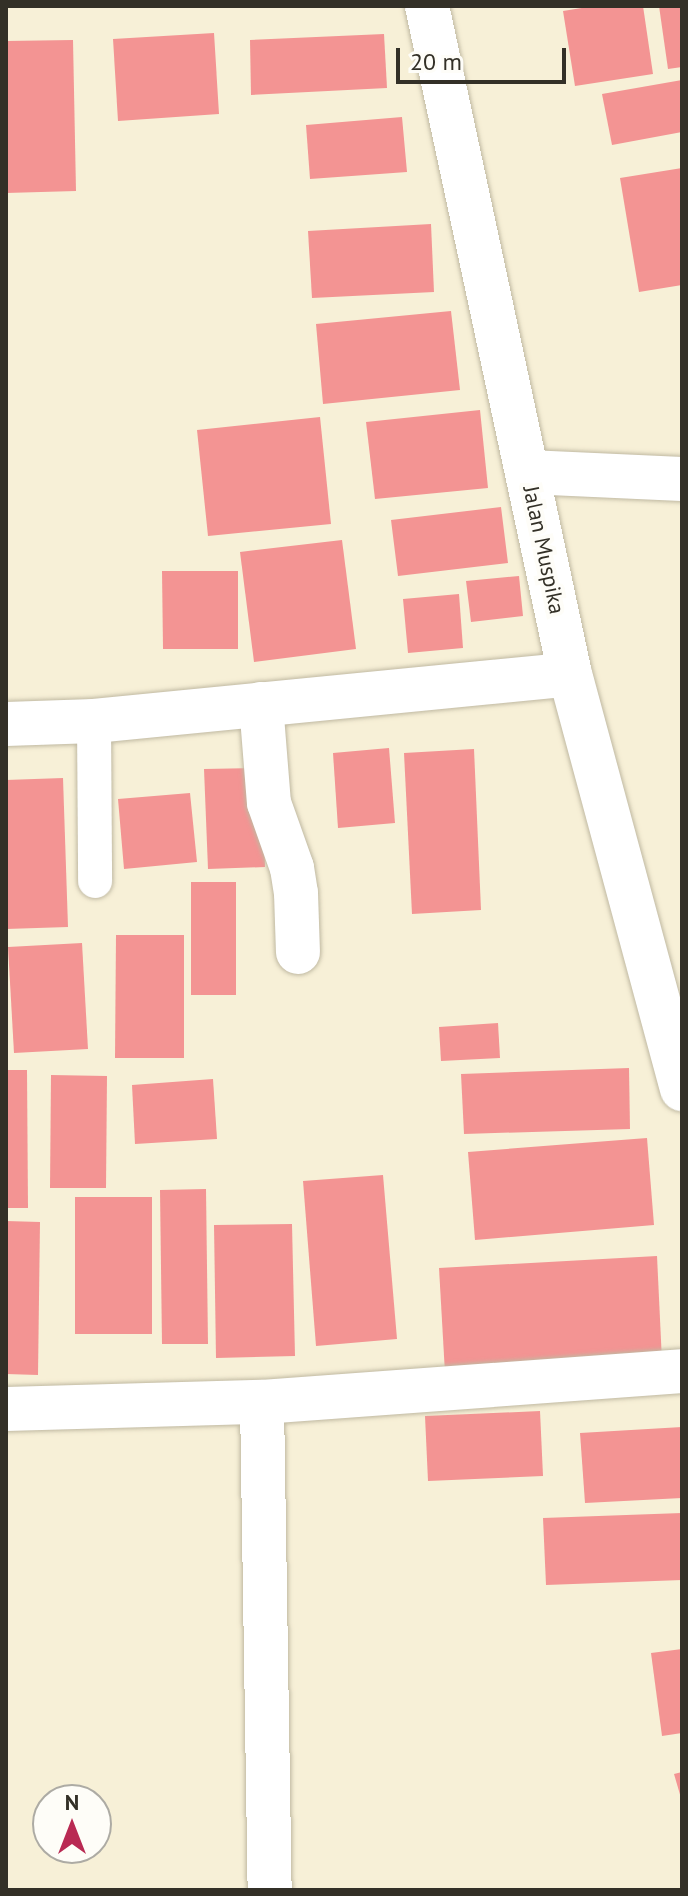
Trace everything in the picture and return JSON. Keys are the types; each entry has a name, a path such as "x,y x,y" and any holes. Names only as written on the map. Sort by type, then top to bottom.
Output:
{"street":[{"name":"Jalan Muspika","path":"427,6 570,674 682,1089"},
{"path":"528,472 682,479"},
{"path":"6,724 94,721 570,674"},
{"path":"261,704 269,803 292,868 296,893 298,952"},
{"path":"6,1409 262,1402 682,1371"},
{"path":"262,1402 270,1890"}],"lane":[{"path":"94,721 95,881"}],"building":[{"path":"594,6 643,6 653,74 575,86 563,11"},
{"path":"659,6 682,6 682,67 668,69"},
{"path":"214,33 219,114 118,121 113,39"},
{"path":"384,34 387,88 251,95 250,40"},
{"path":"73,40 76,191 6,193 6,41"},
{"path":"682,80 682,132 612,145 602,94"},
{"path":"402,117 407,172 310,179 306,125"},
{"path":"682,168 682,285 639,292 620,178"},
{"path":"431,224 434,292 312,298 308,231"},
{"path":"451,311 460,390 323,404 316,324"},
{"path":"480,410 488,488 375,499 366,422"},
{"path":"320,417 331,524 208,536 197,430"},
{"path":"501,507 508,563 398,576 391,520"},
{"path":"342,540 356,649 254,662 240,552"},
{"path":"162,571 238,571 238,649 163,649"},
{"path":"519,576 523,616 471,622 466,581"},
{"path":"459,594 463,648 408,653 403,599"},
{"path":"389,748 395,823 338,828 333,753"},
{"path":"474,749 481,910 412,914 404,753"},
{"path":"262,768 265,867 208,869 204,769"},
{"path":"63,778 68,927 6,929 6,780"},
{"path":"190,793 197,862 124,869 118,799"},
{"path":"191,882 236,882 236,995 191,995"},
{"path":"116,935 184,935 184,1058 115,1058"},
{"path":"82,943 88,1049 14,1053 8,947"},
{"path":"498,1023 500,1058 441,1061 439,1027"},
{"path":"629,1068 630,1129 464,1134 461,1074"},
{"path":"6,1070 27,1070 28,1208 6,1208"},
{"path":"51,1075 107,1076 106,1188 50,1188"},
{"path":"213,1079 217,1139 135,1144 132,1085"},
{"path":"647,1138 654,1225 475,1240 468,1152"},
{"path":"383,1175 397,1339 316,1346 303,1181"},
{"path":"206,1189 208,1344 162,1344 160,1190"},
{"path":"75,1197 152,1197 152,1334 75,1334"},
{"path":"6,1221 40,1222 38,1375 6,1374"},
{"path":"292,1224 295,1356 216,1358 214,1225"},
{"path":"657,1256 662,1361 445,1373 439,1268"},
{"path":"540,1411 543,1476 428,1481 425,1416"},
{"path":"682,1427 682,1498 585,1503 580,1433"},
{"path":"682,1513 682,1580 546,1585 543,1518"},
{"path":"682,1649 682,1733 662,1736 651,1653"},
{"path":"682,1772 682,1797 681,1798 674,1774"}]}
